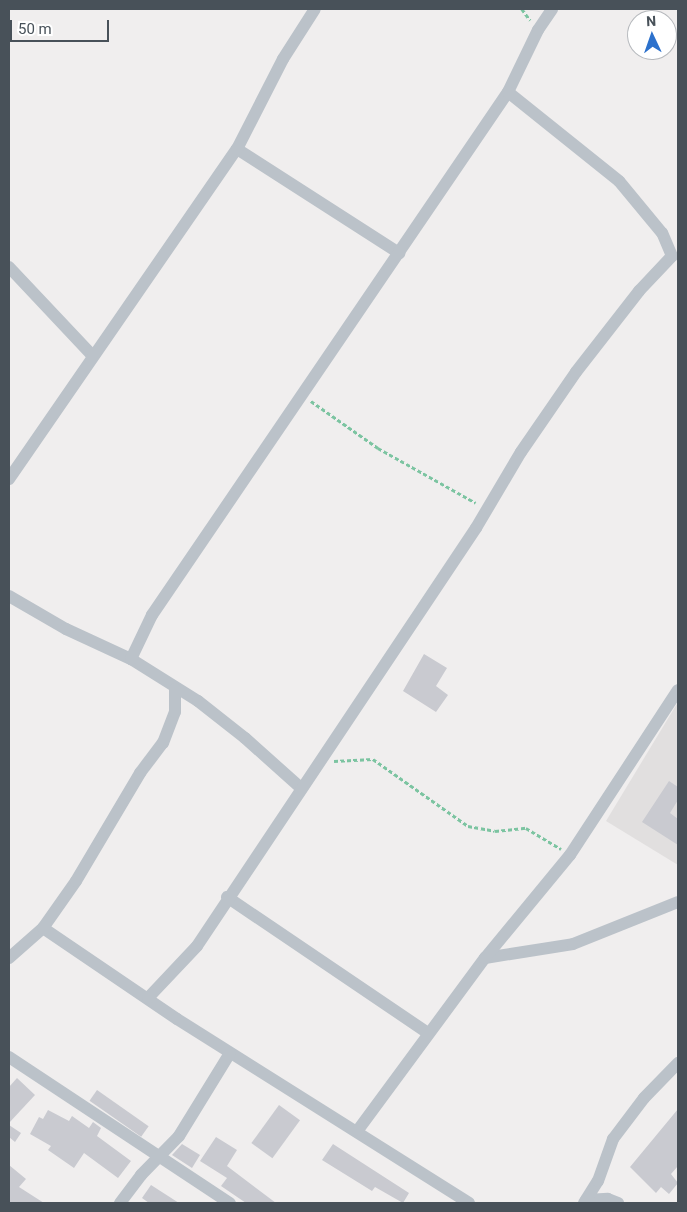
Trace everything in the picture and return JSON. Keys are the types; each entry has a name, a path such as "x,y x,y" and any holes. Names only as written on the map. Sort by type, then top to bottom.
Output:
{"street":[{"path":"9,479 92,355 237,149 283,59 315,9"},
{"path":"131,659 152,615 508,92 538,30 552,9"},
{"path":"148,998 197,946 227,897 266,845 301,788 323,759 521,452 576,372 639,291 675,258 662,233 619,181 508,92"},
{"path":"237,149 399,253"},
{"path":"9,267 92,355"},
{"path":"9,596 66,629 131,659 175,690 198,701 245,738 301,788"},
{"path":"9,958 43,928 76,881 140,773 163,743 175,712 175,690"},
{"path":"358,1130 485,958 570,854 678,690"},
{"path":"227,897 428,1033"},
{"path":"485,958 573,944 600,936 678,902"},
{"path":"43,928 230,1053 358,1130 450,1198 469,1203"},
{"path":"120,1203 160,1155 179,1136 230,1053"},
{"path":"9,1057 230,1203"},
{"path":"585,1202 598,1181 613,1140 644,1098 678,1063"},
{"path":"585,1202 608,1199 618,1203"}],"path":[{"path":"302,394 378,448 486,509"},
{"path":"323,759 373,759 468,826 495,831 526,828 570,854"}],"shaded area":[{"path":"678,702 678,865 606,821"}],"building":[{"path":"424,654 447,668 436,686 448,695 436,712 403,691"},
{"path":"669,781 678,787 678,800 670,813 678,819 678,845 642,822"},
{"path":"17,1078 35,1095 9,1123 9,1087"},
{"path":"97,1090 149,1126 141,1137 90,1101"},
{"path":"279,1105 300,1120 272,1158 251,1143"},
{"path":"678,1109 678,1166 671,1174 678,1183 669,1194 661,1187 656,1193 630,1167"},
{"path":"48,1110 69,1121 72,1116 89,1128 93,1122 101,1128 97,1136 131,1161 118,1178 84,1153 74,1168 48,1150 51,1146 30,1134 39,1117 43,1119"},
{"path":"9,1125 21,1133 15,1142 9,1137"},
{"path":"216,1137 237,1150 227,1166 276,1203 246,1203 221,1186 227,1178 200,1161"},
{"path":"182,1144 200,1155 192,1168 172,1155"},
{"path":"333,1144 409,1193 403,1203 375,1187 372,1191 322,1160"},
{"path":"9,1165 26,1179 19,1187 44,1203 9,1203"},
{"path":"151,1185 179,1203 149,1203 142,1198"}]}
